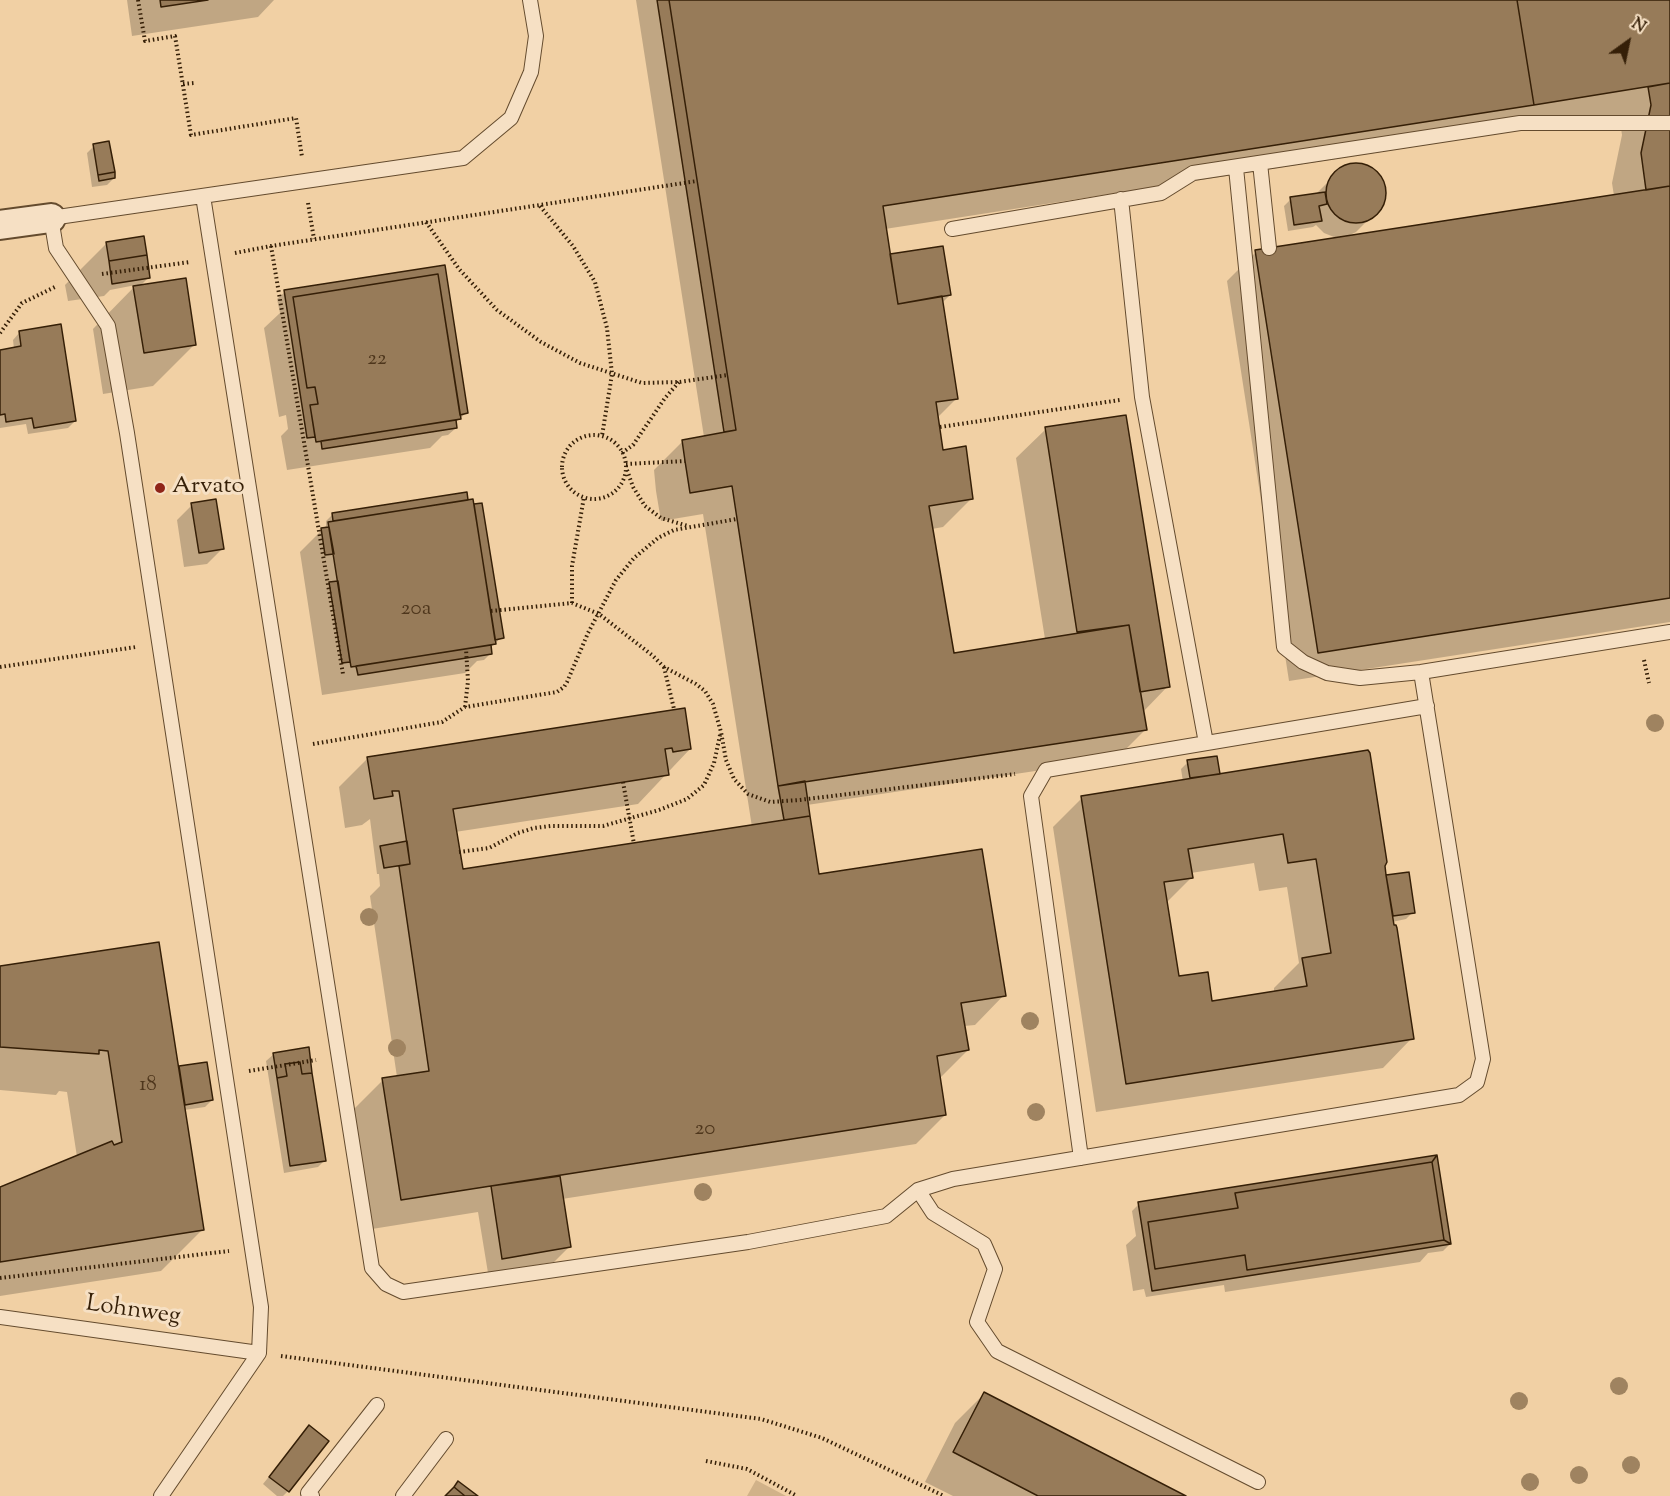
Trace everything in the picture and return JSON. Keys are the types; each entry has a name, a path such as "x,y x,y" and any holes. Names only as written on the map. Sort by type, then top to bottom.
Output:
{"street":[{"path":"0,225 51,218"}],"lane":[{"path":"161,1496 259,1353 261,1307 127,432 108,326 56,248 51,218 463,158 511,118 531,72 536,36 530,0"},
{"path":"952,229 1161,193 1193,173 1520,123 1670,123"},
{"path":"1260,164 1269,248"},
{"path":"1236,168 1284,647 1303,662 1327,673 1360,678 1421,672 1670,632"},
{"path":"203,196 372,1268 386,1284 403,1292 748,1242 886,1216 918,1190 953,1179 1459,1095 1477,1082 1483,1059 1421,672"},
{"path":"1121,200 1142,397 1206,743"},
{"path":"1082,1158 1031,796 1046,770 1427,706"},
{"path":"918,1190 933,1213 984,1244 995,1269 977,1322 997,1351 1258,1482"},
{"name":"Lohnweg","path":"0,1317 259,1353"},
{"path":"312,1496 308,1493 377,1405"},
{"path":"403,1496 446,1439"}],"path":[{"path":"138,0 145,41 175,36 191,135 296,118 314,239"},
{"path":"183,84 194,82"},
{"path":"126,272 314,239 697,181"},
{"path":"539,206 573,246 595,282 607,328 612,374 602,436"},
{"path":"426,222 459,268 497,310 541,342 580,363 642,383 679,382 728,375"},
{"path":"272,246 343,674"},
{"path":"622,453 633,445 665,398 679,382"},
{"path":"939,427 1142,397"},
{"path":"626,466 624,480 618,489 609,496 598,499 584,497 570,489 562,471 563,460 573,443 591,436 602,436 612,441 622,453 633,488 645,506 661,518 688,526"},
{"path":"626,466 685,461"},
{"path":"572,603 572,567 584,497"},
{"path":"290,748 442,722 465,706 557,692 564,687 616,580 634,558 658,538 674,530 737,519"},
{"path":"491,611 572,603 598,614 664,666 696,684 705,692 713,704 726,760 734,779 747,794 770,802 1046,770"},
{"path":"0,667 158,644"},
{"path":"465,706 468,681 466,649"},
{"path":"664,666 674,709"},
{"path":"459,852 489,848 518,833 534,828 603,826 659,810 687,799 704,784 714,763 721,732"},
{"path":"623,782 634,844"},
{"path":"225,1075 339,1056"},
{"path":"0,1278 253,1249"},
{"path":"259,1353 761,1419 822,1438 944,1496"},
{"path":"706,1461 747,1469 797,1496"}],"shaded area":[{"path":"756,1480 786,1496 747,1496"}],"building":[{"path":"160,0 208,0 161,7"},
{"path":"657,0 669,0 736,430 724,432"},
{"path":"669,0 1517,0 1534,105 883,206 898,304 942,296 958,399 936,402 943,450 966,446 973,499 929,506 954,653 1129,625 1147,730 778,786 732,486 690,493 682,440 736,430"},
{"path":"1517,0 1670,0 1670,83 1534,105"},
{"path":"1670,83 1670,186 1646,190 1641,153 1651,105 1648,87"},
{"path":"109,141 115,172 98,175 93,144"},
{"path":"1356,163 1377,172 1386,193 1377,214 1356,223 1335,214 1326,193 1335,172"},
{"path":"115,172 115,178 99,181 98,175"},
{"path":"1670,186 1670,598 1318,653 1255,250"},
{"path":"1325,192 1327,204 1319,206 1322,221 1294,225 1290,197"},
{"path":"144,236 147,255 109,261 106,242"},
{"path":"943,246 951,295 898,304 890,254"},
{"path":"147,255 150,278 112,284 109,261"},
{"path":"445,265 468,413 460,415 438,274 293,297 307,388 315,387 318,404 310,405 315,437 307,438 284,290"},
{"path":"438,274 461,419 316,442 310,405 318,404 315,387 307,388 293,297"},
{"path":"186,278 196,345 144,353 133,286"},
{"path":"61,324 76,421 34,428 32,418 6,422 5,414 0,415 0,350 21,346 19,331"},
{"path":"1126,415 1170,687 1140,692 1129,625 1077,632 1045,427"},
{"path":"456,420 457,428 322,449 321,441"},
{"path":"467,492 468,500 333,521 332,513"},
{"path":"216,499 224,549 199,553 191,503"},
{"path":"473,499 496,644 351,667 328,522"},
{"path":"482,503 504,638 495,640 474,504"},
{"path":"329,527 334,554 325,555 321,528"},
{"path":"338,581 350,662 342,663 329,582"},
{"path":"491,645 492,654 358,675 356,666"},
{"path":"685,708 691,749 673,752 672,748 665,749 669,775 453,809 463,869 810,816 819,874 982,849 1006,996 961,1003 969,1050 937,1056 946,1115 401,1200 382,1078 429,1071 399,866 410,864 399,791 392,791 393,796 374,799 367,757"},
{"path":"1368,750 1387,862 1386,875 1394,925 1397,928 1414,1039 1126,1084 1081,796","holes":["1283,834 1288,863 1316,859 1331,953 1302,958 1307,986 1212,1001 1208,972 1179,976 1164,882 1193,878 1188,849"]},
{"path":"1217,756 1220,774 1190,778 1187,760"},
{"path":"805,781 810,816 784,820 778,786"},
{"path":"407,841 410,864 384,868 380,846"},
{"path":"1409,872 1415,913 1393,916 1386,875"},
{"path":"159,942 204,1230 0,1262 0,1187 112,1141 114,1145 122,1142 108,1051 99,1050 99,1054 0,1047 0,966"},
{"path":"309,1047 312,1073 302,1074 300,1062 285,1064 287,1076 277,1078 273,1053"},
{"path":"207,1062 213,1100 185,1105 179,1066"},
{"path":"300,1062 302,1074 312,1073 326,1161 290,1166 277,1078 287,1076 285,1064"},
{"path":"1437,1155 1451,1244 1444,1240 1432,1162"},
{"path":"1437,1155 1432,1162 1235,1193 1238,1208 1148,1222 1155,1269 1245,1255 1247,1270 1444,1240 1451,1244 1152,1291 1138,1202"},
{"path":"1432,1162 1444,1240 1247,1270 1245,1255 1155,1269 1148,1222 1238,1208 1235,1193"},
{"path":"560,1176 571,1247 502,1259 491,1186"},
{"path":"984,1392 1186,1496 1038,1496 953,1452"},
{"path":"309,1425 329,1441 289,1492 269,1477"},
{"path":"458,1481 478,1496 465,1496 454,1487"},
{"path":"454,1487 465,1496 445,1496"}],"place":[{"name":"Arvato","path":"160,488"}]}
